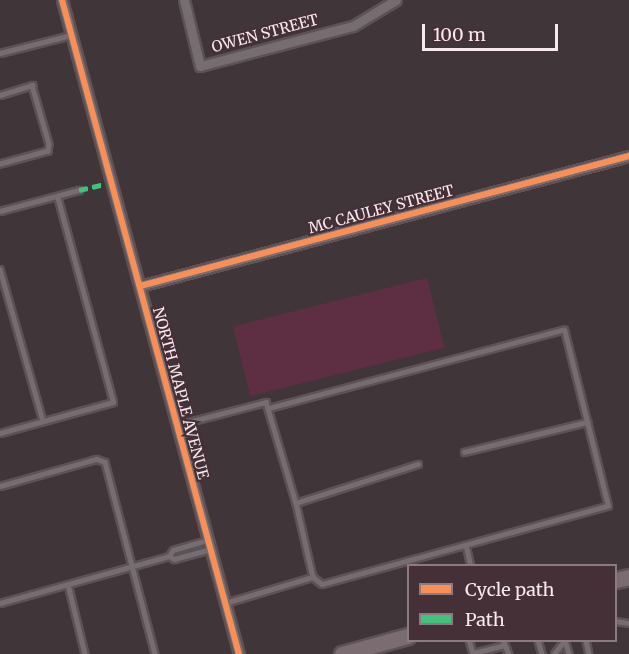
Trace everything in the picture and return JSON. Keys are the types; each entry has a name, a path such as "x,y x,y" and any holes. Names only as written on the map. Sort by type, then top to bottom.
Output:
{"main road":[{"path":"342,654 407,636"}],"street":[{"name":"NORTH MAPLE AVENUE","path":"62,0 239,654"},
{"name":"OWEN STREET","path":"184,0 200,66 353,26 396,0"},
{"name":"MC CAULEY STREET","path":"140,286 629,156"}],"lane":[{"path":"0,53 71,34"},
{"path":"0,95 32,85 49,144 48,151 0,164"},
{"path":"0,211 79,190"},
{"path":"0,433 114,402 57,196"},
{"path":"0,269 43,421"},
{"path":"177,425 261,401 270,408 296,503 313,578 322,584 608,506 564,330 558,329 270,408"},
{"path":"464,452 587,422"},
{"path":"0,486 101,460 108,467 154,654"},
{"path":"296,503 418,464"},
{"path":"169,556 173,550 209,544"},
{"path":"0,603 169,556 189,555 209,544"},
{"path":"466,544 471,564"},
{"path":"187,546 189,555"},
{"path":"225,603 313,578"},
{"path":"68,584 85,654"},
{"path":"470,642 473,653 504,643 508,654"},
{"path":"554,654 563,642"}],"shaded area":[{"path":"427,278 444,348 250,396 233,326"}],"marked path":[{"path":"79,190 104,184"}],"cycle path":[{"path":"62,0 239,654"},
{"path":"140,286 629,156"}]}
